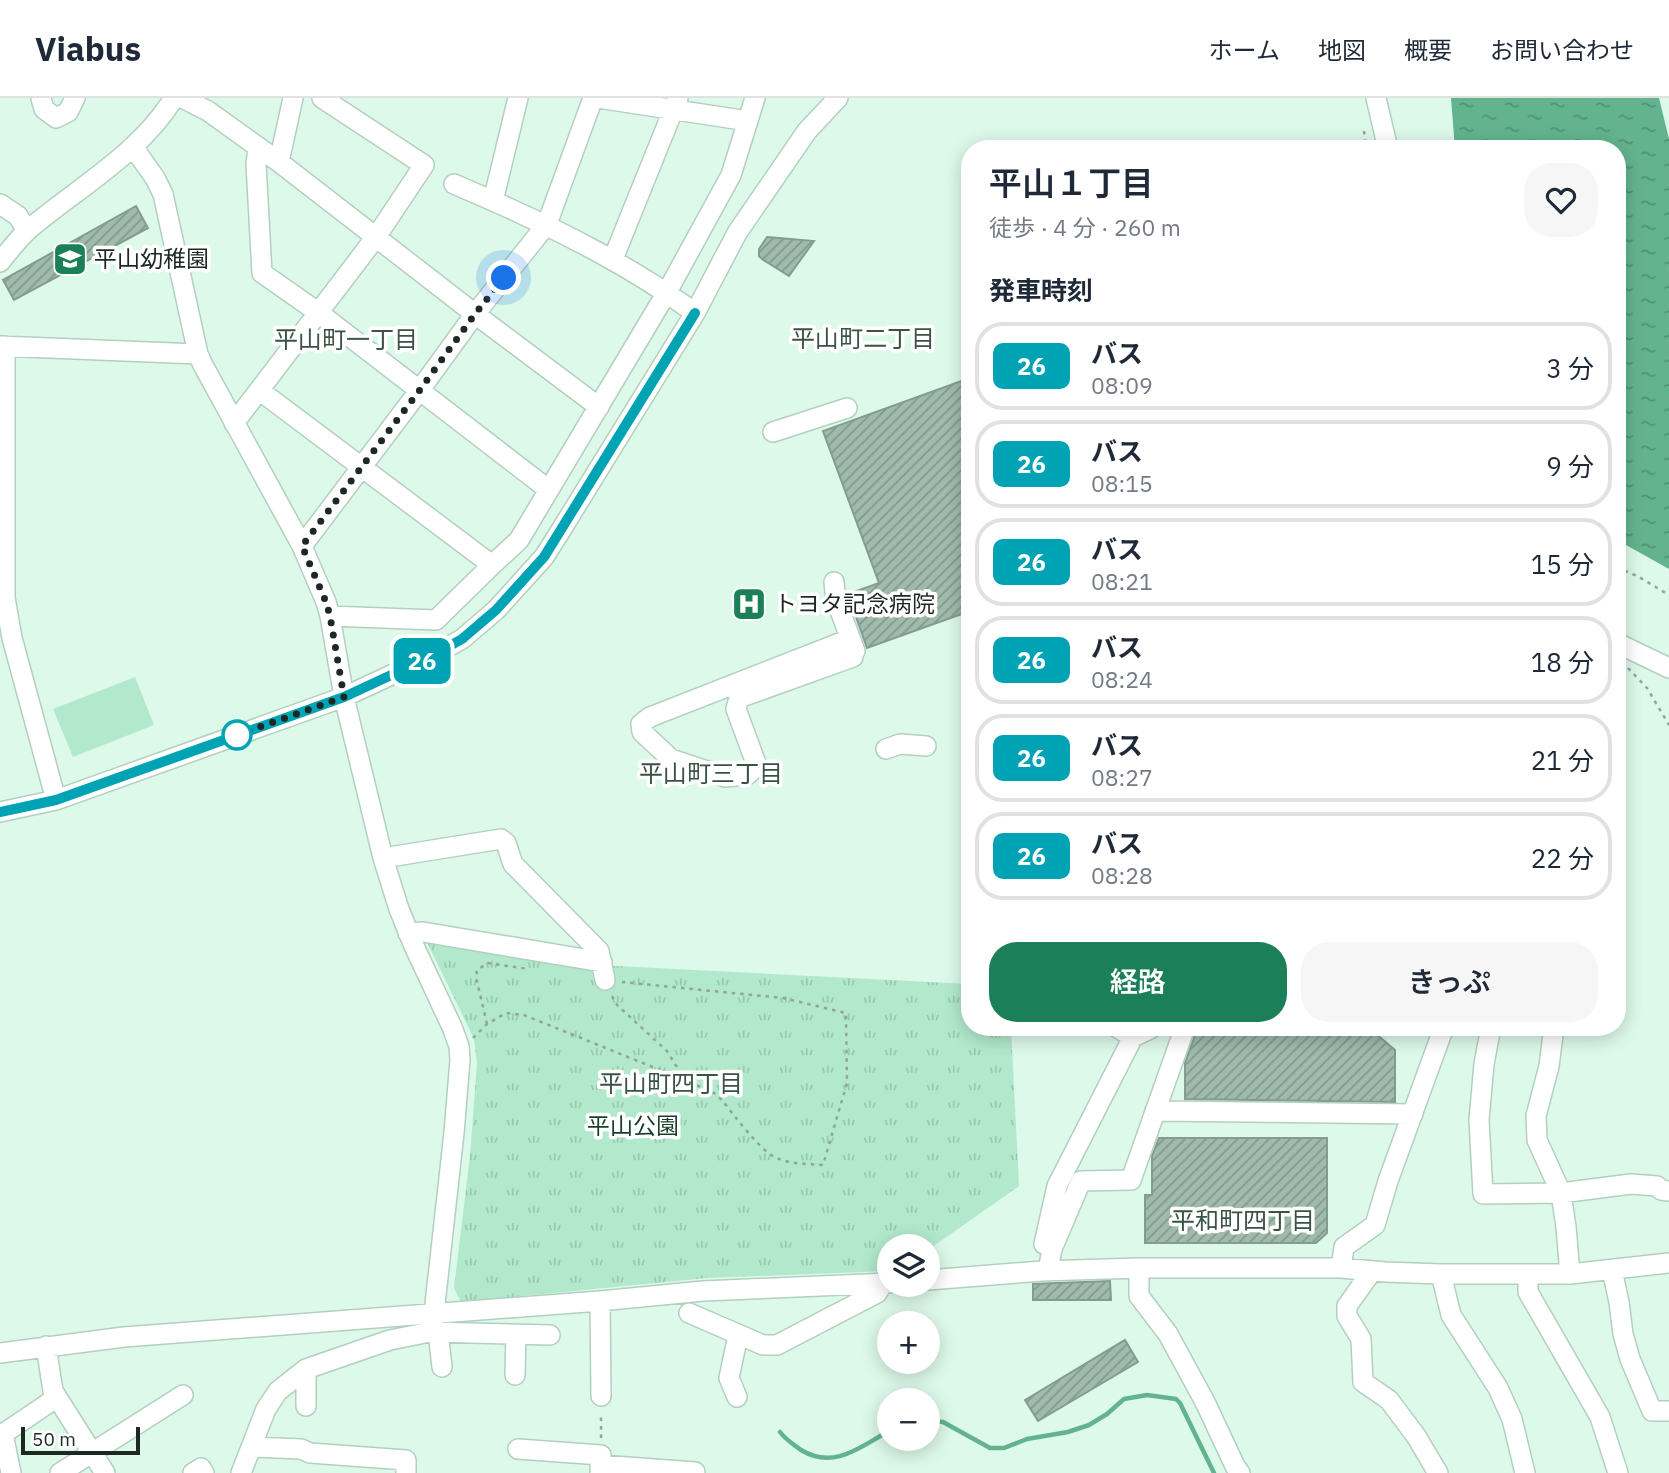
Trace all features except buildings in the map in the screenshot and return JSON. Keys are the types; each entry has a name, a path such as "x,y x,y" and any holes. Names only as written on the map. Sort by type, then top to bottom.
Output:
{"street":[{"path":"41,98 44,109 56,118 68,112 75,98"},
{"path":"0,262 27,231 133,147 151,130 174,98"},
{"path":"182,98 208,111 279,162 599,407"},
{"path":"279,162 293,98"},
{"path":"234,423 376,237 424,165 322,98"},
{"path":"494,201 519,98"},
{"path":"302,546 475,314 547,224 596,98 675,104 748,121"},
{"path":"330,616 436,621 519,540 667,292 731,175 755,98"},
{"path":"0,812 56,800 344,697 462,639 496,610 544,557 695,313 737,233 807,131 838,98"},
{"path":"1376,98 1386,140"},
{"path":"614,259 675,104"},
{"path":"133,147 163,194 202,365 302,546 326,602 344,697 398,909 452,1027 458,1046 460,1060 454,1133 434,1326 442,1367"},
{"path":"258,148 256,164 262,273 319,313 548,490"},
{"path":"454,184 547,224 614,259 695,313"},
{"path":"0,204 18,216 27,231"},
{"path":"56,800 12,638 5,598 2,346 198,354"},
{"path":"259,390 492,565"},
{"path":"774,432 848,408"},
{"path":"835,582 836,600 853,655"},
{"path":"1626,647 1669,668"},
{"path":"853,655 739,698 736,709 757,766 747,775 725,777 671,759 642,732 641,724 650,717 853,655"},
{"path":"886,749 900,744 926,746"},
{"path":"383,858 501,839 506,843 513,864 599,951 603,971 423,932 408,933"},
{"path":"1045,1271 1041,1256 1058,1186 1140,1036"},
{"path":"1045,1271 1081,1181 1131,1180 1182,1036"},
{"path":"1341,1268 1344,1247 1375,1225 1388,1181 1441,1036"},
{"path":"1489,1036 1483,1064 1479,1120 1483,1194 1561,1193 1631,1184 1657,1186 1661,1190 1669,1191"},
{"path":"1553,1036 1549,1066 1536,1116 1537,1140 1561,1193 1570,1273"},
{"path":"1155,1111 1413,1114"},
{"path":"940,1279 1045,1271 1139,1268 1341,1268 1441,1274 1528,1274 1612,1270 1669,1263"},
{"path":"1139,1268 1139,1296 1168,1334 1240,1473"},
{"path":"1612,1270 1630,1359 1652,1411 1669,1411"},
{"path":"1371,1271 1347,1306 1347,1316 1361,1339 1363,1382 1389,1400 1416,1436 1438,1473"},
{"path":"1441,1274 1451,1315 1497,1388 1512,1419 1525,1473"},
{"path":"1528,1274 1528,1292 1600,1417 1618,1473"},
{"path":"242,1473 265,1409 278,1391 306,1369 480,1310 703,1291 877,1283"},
{"path":"689,1313 763,1345 777,1345 877,1293"},
{"path":"600,1301 601,1396"},
{"path":"478,1333 480,1310"},
{"path":"0,1353 124,1336 434,1326 478,1333 550,1335"},
{"path":"515,1375 516,1334"},
{"path":"737,1397 729,1378 738,1335"},
{"path":"46,1346 52,1391 105,1473"},
{"path":"306,1369 306,1406"},
{"path":"60,1473 183,1395"},
{"path":"11,1473 3,1434 56,1398"},
{"path":"253,1447 407,1460 406,1473"},
{"path":"518,1449 600,1464 695,1472"},
{"path":"193,1473 201,1468 204,1473"}],"path":[{"path":"1626,571 1669,595"},
{"path":"1626,667 1647,688 1669,724"},
{"path":"487,1024 475,977 477,970 488,963 540,971"},
{"path":"603,971 613,1000 667,1051 685,1080"},
{"path":"458,1046 469,1042 487,1024 506,1013 524,1015 714,1093 768,1154 778,1159 823,1165 848,1083 846,1013 783,998 603,971"},
{"path":"600,1464 601,1396"}],"green space":[{"path":"135,677 154,725 73,757 53,709"},
{"name":"平山公園","path":"425,938 598,965 961,984 961,1036 1011,1036 1019,1186 940,1242 940,1234 877,1234 877,1271 707,1278 461,1302 454,1288 470,1156 477,1063 474,1039"}],"water":[{"path":"1451,98 1659,98 1669,139 1669,569 1626,545 1626,140 1454,140"}],"waterway":[{"path":"940,1422 990,1448 1004,1448 1027,1439 1068,1432 1089,1425 1124,1399 1147,1395 1176,1399 1214,1473"},
{"path":"780,1432 801,1450 825,1458 846,1454 877,1438"}],"bus line":[{"name":"26","path":"0,812 56,800 344,697 462,639 496,610 544,557 695,313"}],"place":[{"name":"平山幼稚園","path":"70,259"},
{"name":"トヨタ記念病院","path":"749,604"}],"district":[{"name":"平山町二丁目","path":"863,339"},
{"name":"平山町一丁目","path":"346,340"},
{"name":"平山町三丁目","path":"711,774"},
{"name":"平山町四丁目","path":"671,1084"},
{"name":"平和町四丁目","path":"1243,1221"}],"route":[{"path":"237,735 344,697 330,616 302,546 504,278"}]}
